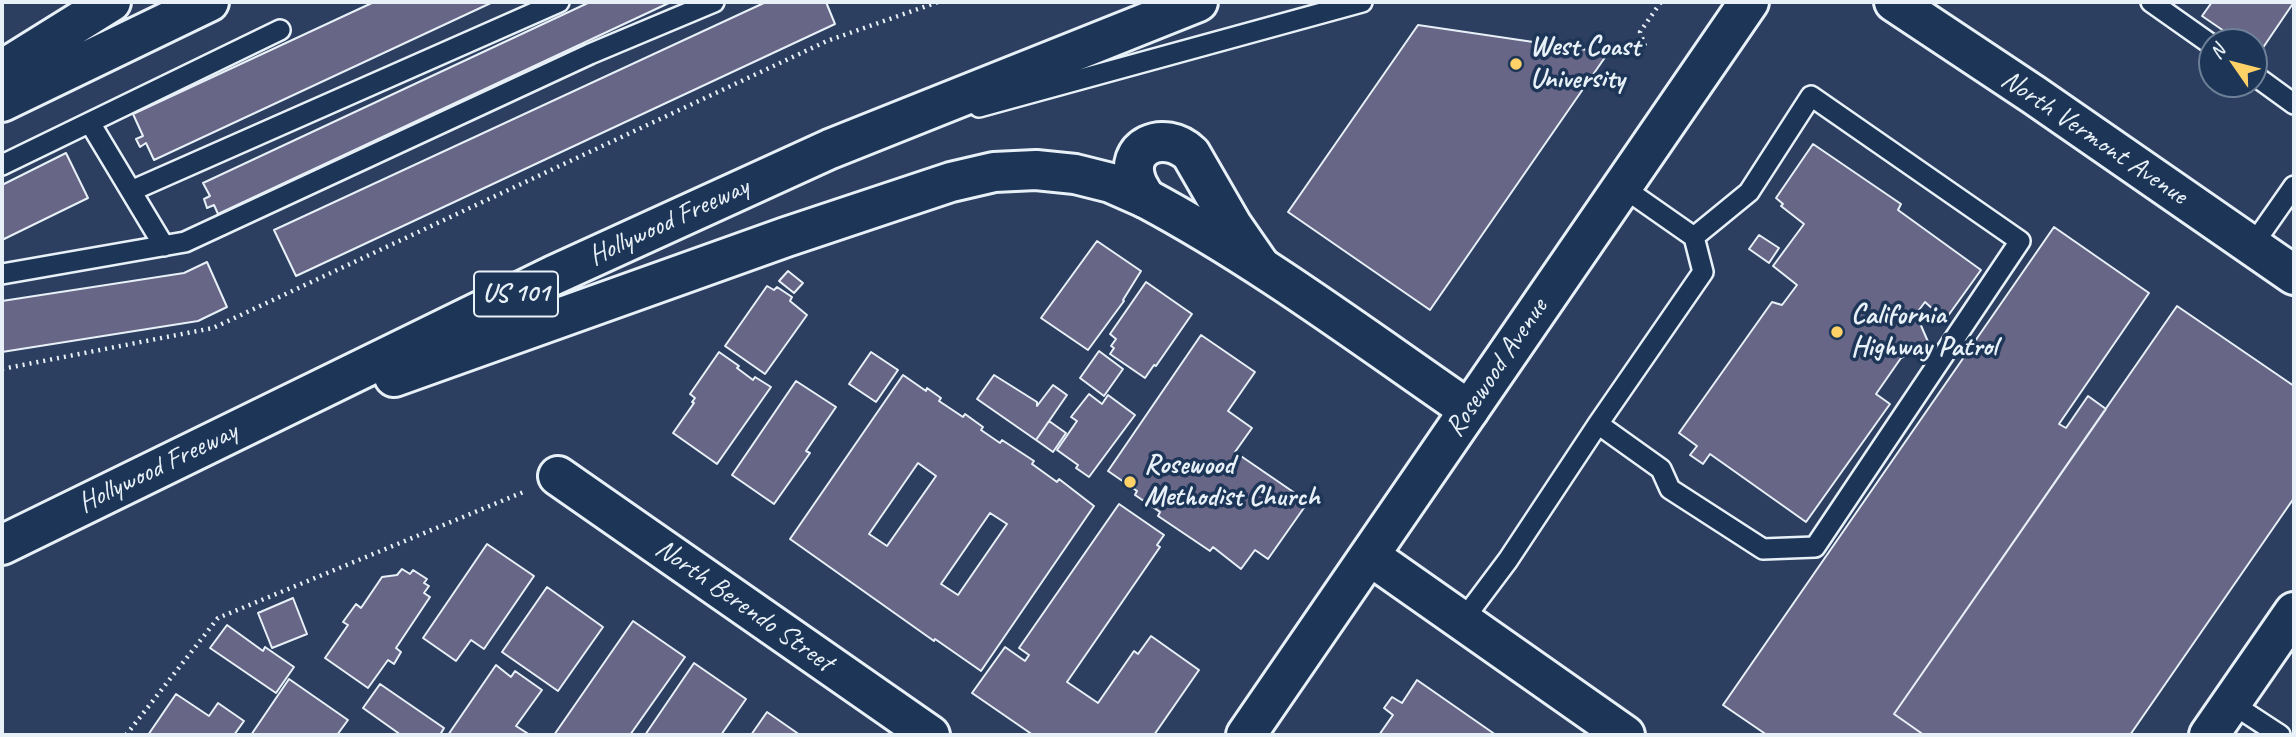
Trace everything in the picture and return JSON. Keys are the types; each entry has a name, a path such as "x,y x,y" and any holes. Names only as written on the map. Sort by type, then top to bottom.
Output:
{"main road":[{"path":"2,70 111,2"},
{"name":"Hollywood Freeway","path":"2,545 554,275 830,149 1198,2"},
{"name":"Rosewood Avenue","path":"1246,735 1749,2"},
{"name":"North Vermont Avenue","path":"1894,2 2294,275"},
{"path":"2,103 204,4"},
{"path":"1145,198 1136,182 1134,169 1137,157 1146,147 1157,141 1169,140 1182,144 1192,154 1259,264"},
{"path":"204,445 786,237 951,182 994,172 1036,170 1075,174 1111,183 1210,233 1469,410"},
{"name":"North Berendo Street","path":"558,476 930,735"},
{"path":"1370,556 1625,735"},
{"path":"2209,735 2294,611"}],"lane":[{"path":"131,191 559,2"},
{"path":"2,274 185,242 577,60 714,2"},
{"path":"830,149 1362,2"},
{"path":"2151,2 2198,35"},
{"path":"2,165 280,30"},
{"path":"2268,85 2294,104"},
{"path":"1598,424 1661,469 1670,489 1763,549 1815,547 2020,241 1811,96 1749,192 1694,237"},
{"path":"89,123 164,246"},
{"path":"1463,620 1508,560 1703,272 1694,237 1621,186"},
{"path":"2252,246 2294,186"},
{"path":"2231,703 2280,735"}],"path":[{"path":"2,369 213,328 827,41 938,2"},
{"path":"1645,46 1640,32 1661,2"},
{"path":"126,735 218,618 558,476"}],"building":[{"path":"374,2 493,2 154,160 146,143 140,147 136,139 143,136 133,114"},
{"path":"590,2 671,2 218,214 214,205 207,208 204,199 210,196 203,183"},
{"path":"766,2 826,2 835,24 296,276 274,230"},
{"path":"2212,2 2294,2 2268,40 2268,28 2220,28 2202,16"},
{"path":"1418,25 1608,53 1430,310 1288,212"},
{"name":"California Highway Patrol","path":"1813,144 1901,204 1898,210 1981,270 1945,320 1925,302 1916,314 1929,344 1901,358 1876,394 1890,404 1806,522 1710,454 1703,464 1690,455 1697,446 1679,433 1772,302 1782,305 1797,285 1773,266 1804,224 1781,206 1783,204 1776,198"},
{"path":"66,153 88,198 2,240 2,185"},
{"path":"2054,227 2149,293 2059,424 2066,428 2088,396 2106,409 1894,714 1924,735 1767,735 1723,705"},
{"path":"1759,235 1779,248 1769,263 1749,249"},
{"path":"1097,241 1141,271 1124,301 1088,350 1041,318"},
{"path":"207,262 227,307 198,321 2,352 2,301 184,273"},
{"path":"788,271 803,283 794,293 779,281"},
{"path":"1146,282 1192,314 1145,378 1110,354 1116,339 1110,334"},
{"path":"767,286 774,290 777,287 792,297 790,301 807,315 765,374 725,346"},
{"path":"2177,306 2294,386 2294,498 2130,735 1924,735 1894,714"},
{"path":"1201,335 1255,372 1228,411 1252,428 1235,452 1308,502 1268,559 1255,550 1241,569 1213,547 1210,551 1158,516 1160,512 1135,495 1137,491 1108,471"},
{"path":"1099,351 1123,369 1104,396 1080,378"},
{"path":"719,352 753,380 755,377 771,387 717,464 673,433 694,403 692,402 695,398 690,394"},
{"path":"871,352 898,370 876,402 849,384"},
{"path":"903,375 926,391 927,388 941,398 939,401 963,417 965,414 983,427 981,430 1000,443 1002,440 1034,461 1032,464 1057,482 1059,479 1094,506 981,671 790,539","holes":["918,463 936,476 887,546 869,534","990,513 1007,524 958,595 941,584"]},
{"path":"994,375 1037,402 1037,406 1053,385 1067,395 1036,440 977,399"},
{"path":"796,381 836,407 806,451 810,453 774,504 732,475"},
{"path":"1089,394 1102,404 1108,395 1135,415 1089,477 1057,450 1077,421 1071,417"},
{"path":"1049,421 1066,433 1053,452 1036,440"},
{"path":"1119,504 1164,535 1157,545 1160,547 1067,682 1098,703 1134,651 1138,654 1151,636 1199,670 1154,735 1033,735 972,693 1005,647 1025,661 1029,655 1019,648"},
{"path":"487,544 534,576 484,649 471,640 456,661 423,638"},
{"path":"402,569 410,574 413,570 427,579 424,583 429,586 424,593 430,597 396,648 401,652 394,664 388,660 368,688 325,658 348,625 343,622 356,604 361,608 382,577 397,575"},
{"path":"547,587 603,627 558,691 502,652"},
{"path":"293,598 307,634 272,648 258,613"},
{"path":"633,621 685,657 630,735 554,735"},
{"path":"227,625 263,651 265,647 294,667 276,693 210,648"},
{"path":"694,663 746,699 721,735 645,735"},
{"path":"496,665 511,677 515,671 542,690 516,726 530,735 448,735"},
{"path":"289,679 348,720 337,735 251,735"},
{"path":"1417,680 1496,735 1379,735 1393,715 1384,708 1392,697 1402,703"},
{"path":"380,684 444,728 440,735 401,735 363,708"},
{"path":"176,694 209,716 218,703 244,721 234,735 148,735"},
{"path":"767,712 800,735 751,735"}],"place":[{"name":"West Coast University","path":"1516,64"},
{"name":"California Highway Patrol","path":"1837,332"},
{"name":"Rosewood Methodist Church","path":"1130,482"}]}
